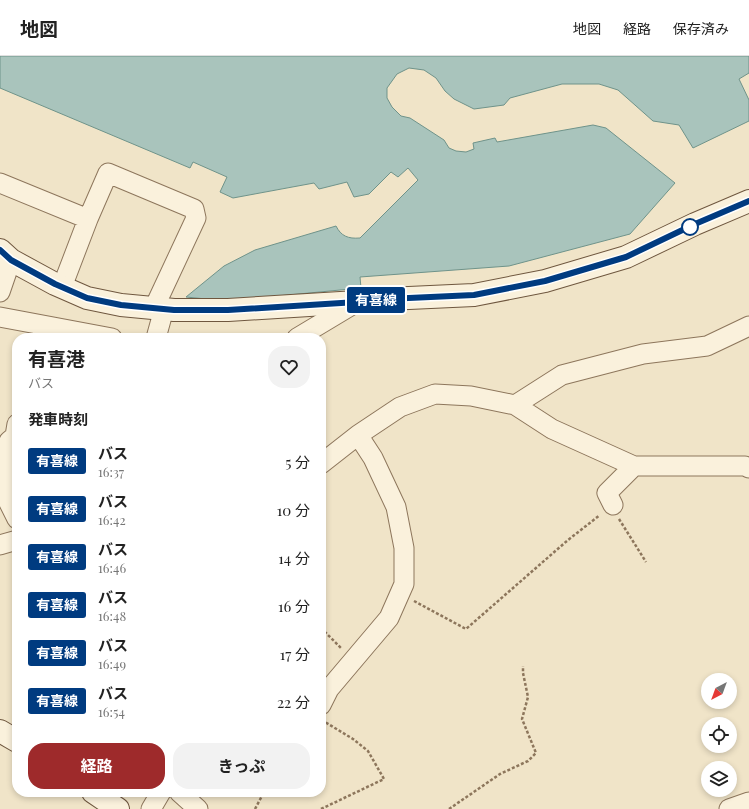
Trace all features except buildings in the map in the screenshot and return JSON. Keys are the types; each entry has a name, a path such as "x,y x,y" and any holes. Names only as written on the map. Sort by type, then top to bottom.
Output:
{"street":[{"path":"62,287 88,219 108,173 194,209 196,218 159,308 156,333"},
{"path":"0,183 88,219"},
{"path":"0,292 6,255 62,287 87,298 121,305 174,310 228,310 387,299 474,295 545,281 626,257 695,224 749,201"},
{"path":"306,333 357,302"},
{"path":"0,317 44,332 55,333"},
{"path":"515,405 562,375 643,354 707,346 749,326"},
{"path":"326,460 358,435 400,407 435,394 471,396 515,405 552,429 634,466 748,466"},
{"path":"326,695 329,689 389,618 404,584 404,548 396,507 373,458 358,435"},
{"path":"12,438 9,441 3,464 7,491 12,505"},
{"path":"613,504 607,493 634,466"},
{"path":"0,545 12,541"},
{"path":"0,731 12,738"},
{"path":"100,797 118,809"},
{"path":"151,809 158,797"},
{"path":"185,797 198,809"},
{"path":"729,809 749,802"}],"path":[{"path":"399,593 466,629 568,540 613,504 619,521 639,549 646,562"},
{"path":"326,633 353,660"},
{"path":"449,809 500,774 528,761 536,753 522,719 528,697 523,666"},
{"path":"321,809 384,780 368,751 353,739 326,723"},
{"path":"255,809 261,797"}],"water":[{"path":"0,56 749,56 749,73 739,79 749,100 749,121 693,148 679,125 653,121 618,90 599,84 562,84 510,98 504,105 474,109 454,99 445,91 436,78 424,70 409,68 397,74 387,88 387,98 392,107 401,116 410,118 444,140 449,148 456,151 466,152 474,149 473,143 495,138 497,142 593,125 606,128 675,183 630,234 509,266 360,277 361,288 226,301 186,297 224,266 255,250 336,226 345,236 360,238 418,180 408,168 398,177 391,172 369,194 354,197 347,182 319,189 314,183 233,198 220,192 227,177 193,162 190,168 0,88"}],"bus line":[{"name":"有喜線","path":"0,250 11,260 55,284 87,298 121,305 174,310 228,310 387,299 474,295 545,281 626,257 695,224 749,201"}]}
